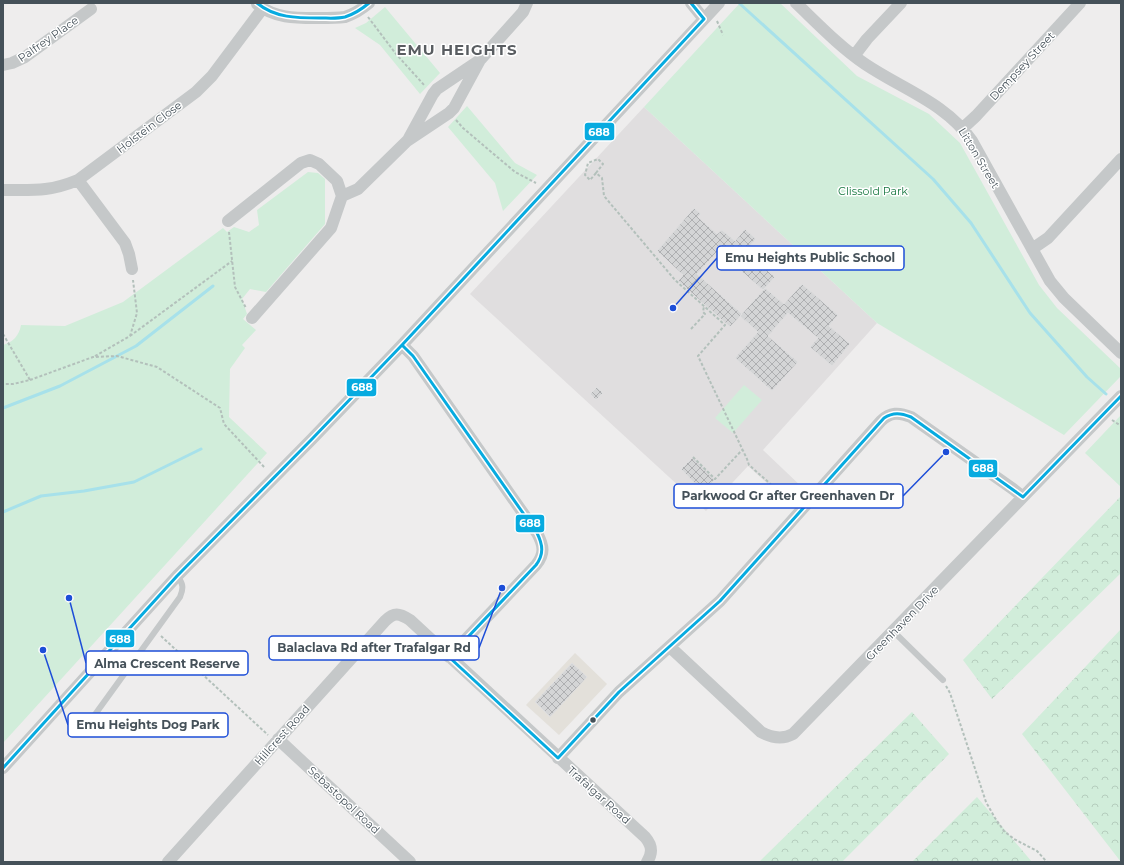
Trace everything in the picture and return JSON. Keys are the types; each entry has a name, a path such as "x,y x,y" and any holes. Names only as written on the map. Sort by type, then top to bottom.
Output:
{"street":[{"path":"260,5 275,14 290,17 335,18 354,13 369,3"},
{"path":"408,141 437,89 480,60 524,12 527,3"},
{"path":"691,3 704,18"},
{"path":"3,768 177,576 402,345 719,3"},
{"name":"Litton Street","path":"796,3 854,56 872,69 936,105 951,116 963,128 972,141 1050,281 1058,291 1121,353"},
{"path":"854,56 867,39 901,3"},
{"name":"Dempsey Street","path":"963,128 976,116 1080,3"},
{"name":"Holstein Close","path":"3,190 46,190 63,186 78,180 196,92 208,81 260,5"},
{"name":"Palfrey Place","path":"3,65 25,57 91,9"},
{"path":"342,196 358,189 408,141 449,113 454,108 480,60"},
{"path":"1032,249 1048,238 1121,159"},
{"path":"228,221 301,163 310,160 319,164 337,181 342,196 331,228 252,318"},
{"path":"78,180 125,243 132,269"},
{"path":"402,345 413,356 533,527 540,538 543,548 542,556 536,565 449,657"},
{"name":"Greenhaven Drive","path":"670,647 761,732 768,736 781,738 787,737 799,729 1121,396"},
{"path":"558,758 619,692 720,601 881,421 889,415 904,414 911,417 1013,489 1023,498"},
{"name":"Hillcrest Road","path":"168,862 276,740 389,617 392,614 399,615"},
{"name":"Trafalgar Road","path":"399,615 410,620 645,837 650,844 651,850 647,862"},
{"name":"Sebastopol Road","path":"276,740 410,862"}],"lane":[{"path":"91,720 156,631 182,592 183,584 177,576"},
{"path":"894,632 943,680"}],"path":[{"path":"598,159 603,164 596,173 590,180 585,175 588,163 598,159"},
{"path":"596,173 602,178 604,196 675,280 725,325 698,356 743,449 749,465 791,503"},
{"path":"228,221 234,287 252,318"},
{"path":"3,384 13,384 30,380 93,357 130,336 232,261"},
{"path":"130,336 137,313 132,269"},
{"path":"691,329 705,314 703,312 704,306"},
{"path":"3,334 30,380"},
{"path":"93,357 117,356 156,367 220,408 224,424 265,468"},
{"path":"693,457 715,479 743,449"},
{"path":"156,631 276,740"},
{"path":"943,680 950,693 986,802 992,813 1004,831 1014,839 1037,851 1047,862"}],"shaded area":[{"path":"644,107 877,323 763,450 804,489 790,504 748,466 706,511 470,294"},
{"path":"575,653 607,684 559,735 526,705"}],"green space":[{"name":"Clissold Park","path":"740,3 780,3 857,76 929,114 960,143 1039,285 1057,308 1121,369 1120,377 1064,435 877,323 644,107"},
{"path":"385,7 440,73 420,94 380,45 355,28 366,23"},
{"path":"467,106 515,163 537,175 503,211 495,183 448,127"},
{"path":"308,172 318,173 325,179 325,224 266,292 250,289 242,299 247,314 243,319 256,330 242,345 245,348 230,369 229,417 267,453 3,743 3,345 15,338 21,325 65,326 123,302 223,228 227,232 234,227 249,232 259,225 257,210"},
{"path":"744,385 762,400 733,433 715,418"},
{"path":"1121,415 1121,487 1085,453"},
{"path":"1121,496 1121,573 992,699 963,660"},
{"path":"1121,629 1121,862 1022,734"},
{"path":"912,712 949,754 842,862 759,862"},
{"path":"977,797 1032,862 912,862"}],"building":[{"path":"694,208 701,214 698,217 717,234 722,230 735,241 745,229 756,239 745,251 775,277 763,290 718,251 697,274 742,314 730,327 678,281 683,275 657,251"},
{"path":"802,284 838,315 829,326 850,344 832,366 810,347 818,338 788,313 768,336 798,362 772,391 735,358 758,332 740,316 765,288 784,304"},
{"path":"597,387 603,393 596,400 590,394"},
{"path":"693,457 715,480 703,492 681,469"},
{"path":"572,663 587,677 550,717 535,702"}],"waterway":[{"path":"739,3 933,179 971,223 1030,313 1087,377 1106,394"},
{"path":"3,408 60,386 136,346 213,286"},
{"path":"3,512 41,496 84,491 134,482 201,449"}],"transit line":[{"name":"688","path":"257,3 271,12 303,18 342,18 358,11 369,3"},
{"name":"688","path":"3,768 177,576 402,345 704,19 691,3"},
{"name":"688","path":"402,345 413,356 537,533 542,549 539,561 536,565 449,657 558,758 619,692 720,601 884,418 897,414 911,417 1023,497 1121,396"}],"place":[{"name":"Emu Heights Public School","path":"673,308"},
{"name":"Parkwood Gr after Greenhaven Dr","path":"946,452"},
{"name":"Balaclava Rd after Trafalgar Rd","path":"502,588"},
{"name":"Alma Crescent Reserve","path":"69,598"},
{"name":"Emu Heights Dog Park","path":"43,650"}],"district":[{"name":"EMU HEIGHTS","path":"457,49"}]}
